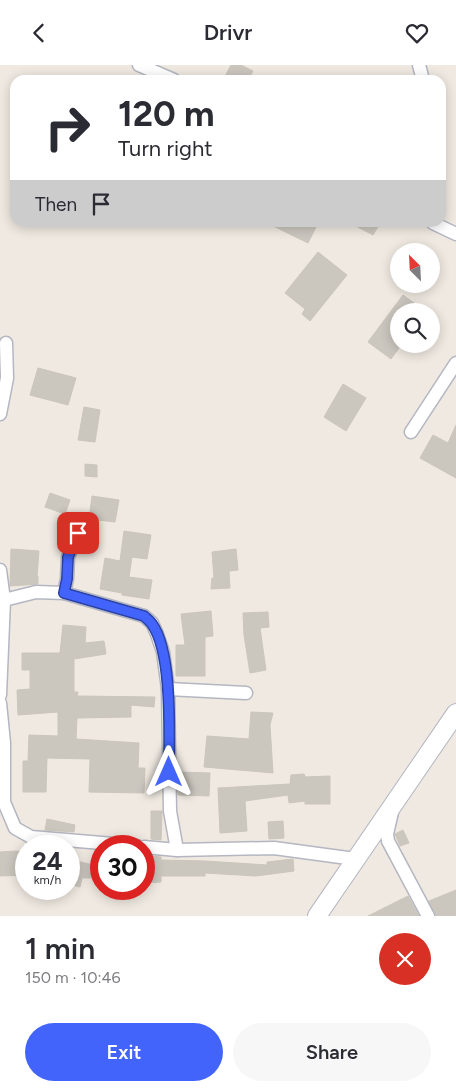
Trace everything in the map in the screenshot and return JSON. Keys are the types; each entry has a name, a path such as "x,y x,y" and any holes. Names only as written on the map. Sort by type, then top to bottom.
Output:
{"street":[{"path":"140,65 163,75"},
{"path":"441,227 456,234"},
{"path":"0,414 7,378 6,343"},
{"path":"411,432 456,363"},
{"path":"64,593 68,557 82,524"},
{"path":"0,570 4,600 0,695"},
{"path":"4,600 36,592 64,593 144,616 152,623 163,652 168,689 170,811 177,850"},
{"path":"168,689 246,693"},
{"path":"0,703 4,743 4,802 15,828 31,837 90,842"},
{"path":"316,916 456,713"},
{"path":"396,802 390,820 388,841 428,916"},
{"path":"155,848 177,850 274,848 356,859"}],"building":[{"path":"231,65 241,65 253,71 251,75 226,75"},
{"path":"275,227 316,227 308,243"},
{"path":"358,227 378,227 373,235"},
{"path":"318,252 347,275 310,321 302,314 305,309 285,293"},
{"path":"403,295 414,303 397,303"},
{"path":"390,312 390,353 395,353 391,359 368,342"},
{"path":"38,368 76,378 68,405 30,395"},
{"path":"343,384 366,398 346,431 324,417"},
{"path":"84,407 100,410 95,442 78,440"},
{"path":"456,425 456,478 420,458 433,435 448,443"},
{"path":"85,464 97,465 97,477 85,476"},
{"path":"50,493 70,500 65,514 45,507"},
{"path":"92,496 119,500 115,522 89,519"},
{"path":"124,531 151,535 147,559 132,557 129,577 152,580 149,599 100,589 105,558 120,561"},
{"path":"11,549 39,551 38,584 10,586"},
{"path":"236,549 238,570 229,571 230,588 211,589 212,578 214,578 212,552"},
{"path":"211,611 213,636 205,637 205,676 176,676 176,645 185,645 181,614"},
{"path":"268,612 269,627 260,628 266,670 250,673 244,635 243,613"},
{"path":"63,625 86,627 85,643 104,641 106,654 74,659 74,692 78,692 77,696 155,697 154,707 131,705 131,717 77,718 76,739 139,743 138,768 145,768 144,793 89,792 90,759 47,758 46,792 23,792 23,761 28,761 29,735 58,736 58,712 18,715 17,690 30,689 30,670 22,670 22,653 60,653"},
{"path":"251,712 273,713 270,725 273,773 204,767 207,736 249,739"},
{"path":"177,772 210,773 209,796 178,795"},
{"path":"304,774 305,777 330,776 330,804 305,804 305,801 289,803 288,795 245,801 247,831 220,833 218,788 290,784 291,775"},
{"path":"151,811 162,811 161,840 155,839 155,835 151,835"},
{"path":"47,819 75,825 74,832 45,830"},
{"path":"283,821 284,838 269,839 268,822"},
{"path":"403,830 409,843 400,846 395,834"},
{"path":"15,851 15,875 0,876 0,852"},
{"path":"155,856 161,857 161,860 267,865 267,862 293,859 294,871 256,876 205,873 205,876 161,876 161,882 155,882"},
{"path":"80,862 90,864 90,878 82,878 80,887"},
{"path":"456,890 456,916 436,916 429,901"},
{"path":"408,896 419,916 368,916"}],"route":[{"path":"78,533 68,557 64,593 144,616 152,623 157,635 163,652 168,689 169,772"}]}
